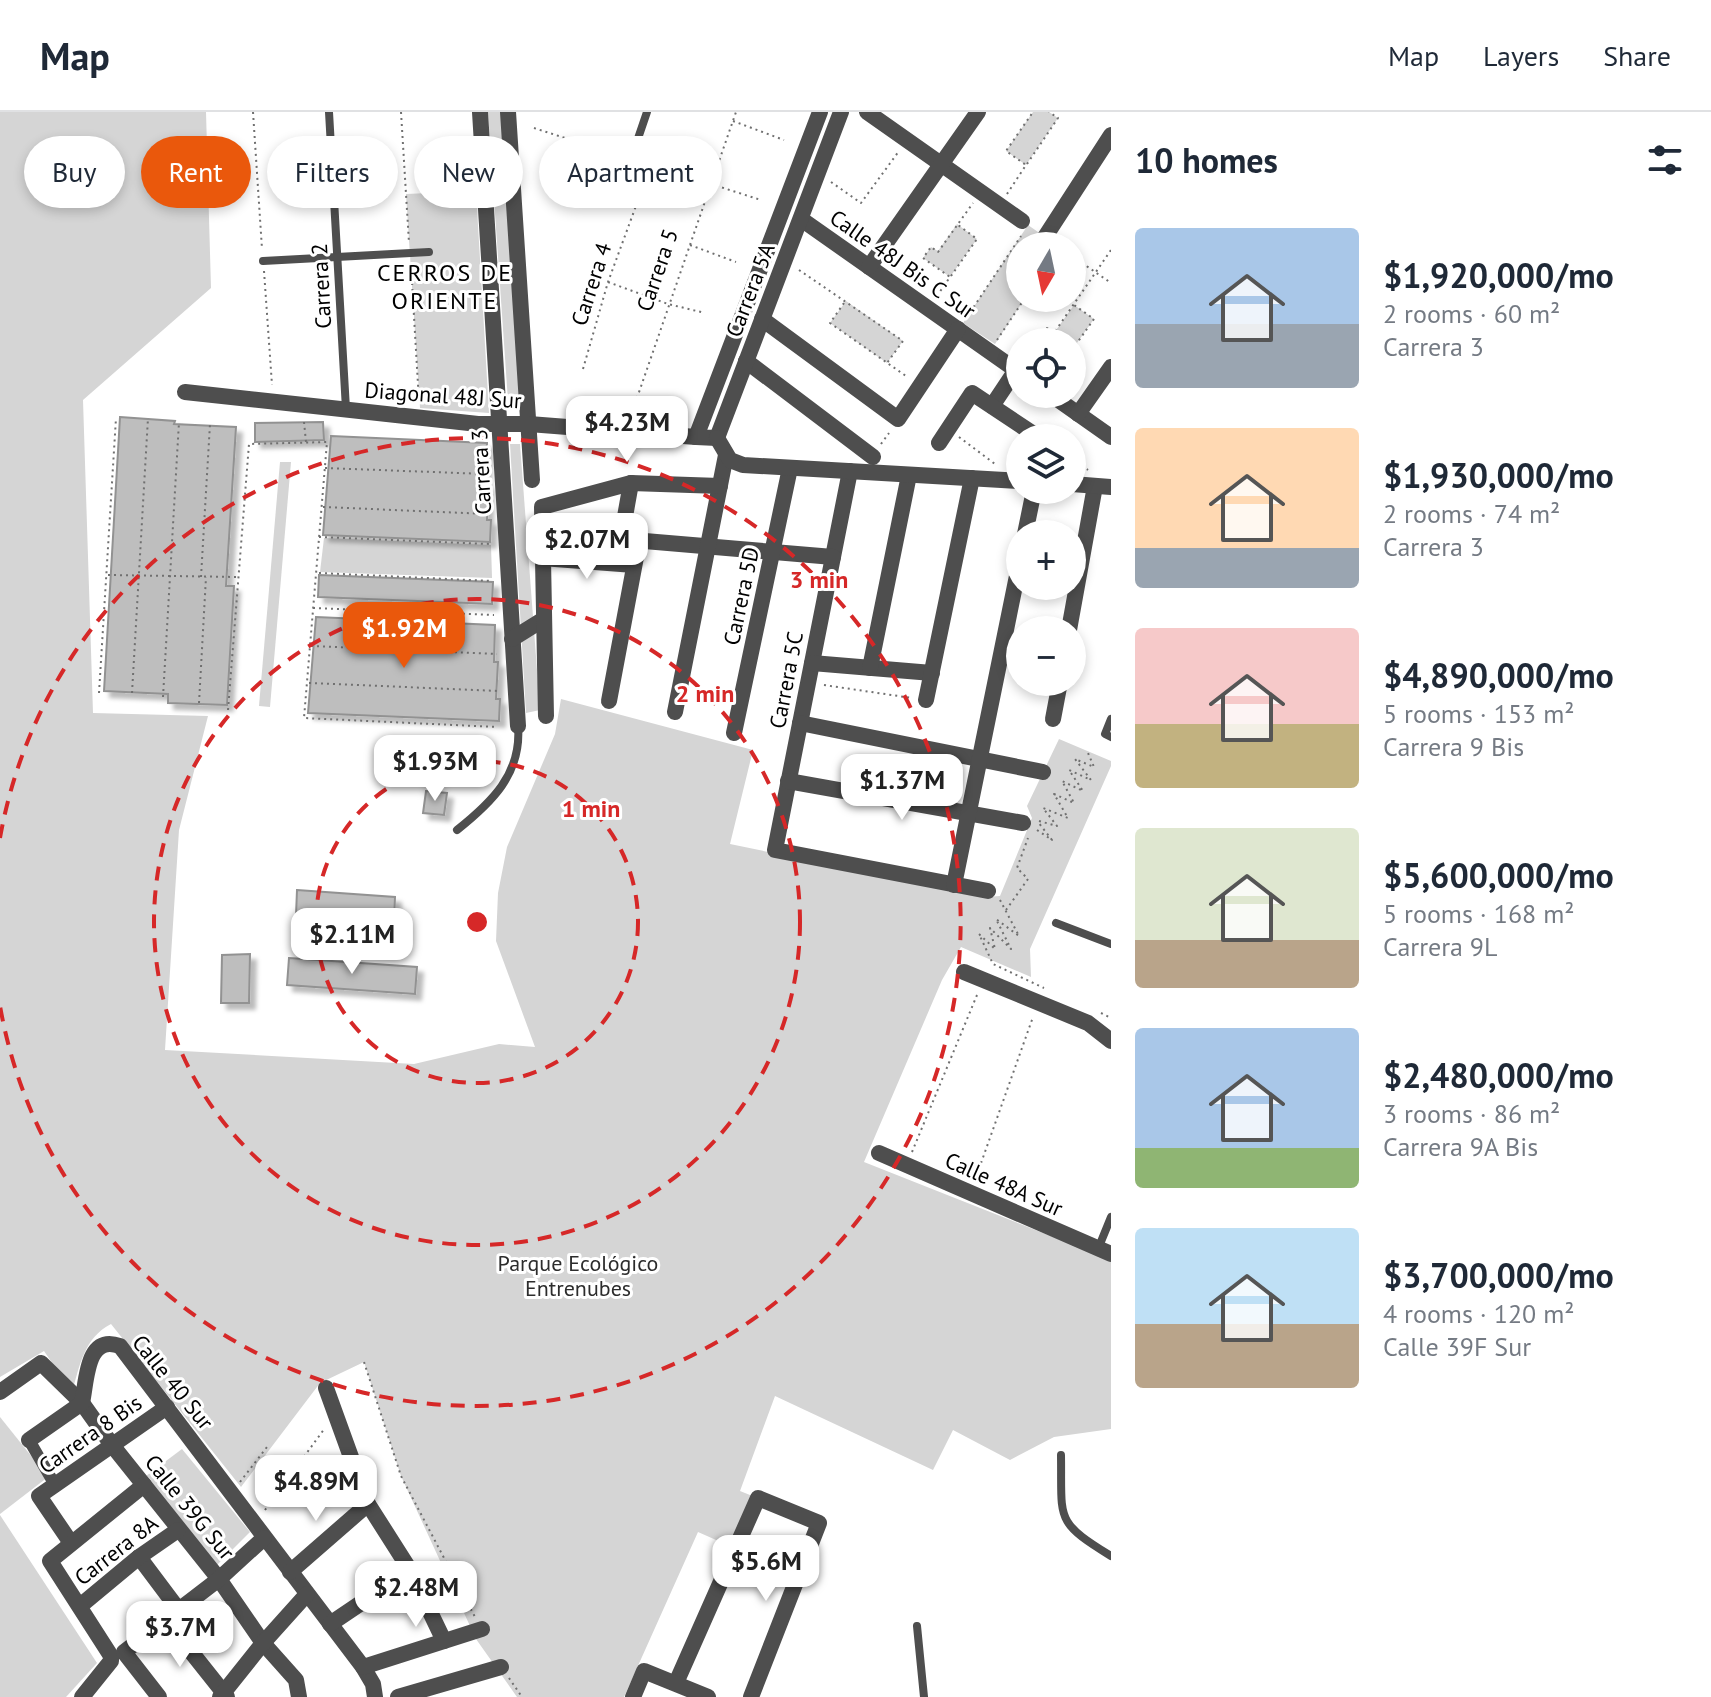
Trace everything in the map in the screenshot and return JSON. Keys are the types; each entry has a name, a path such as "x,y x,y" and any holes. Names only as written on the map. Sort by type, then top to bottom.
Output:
{"street":[{"name":"Carrera 3","path":"480,112 518,730"},
{"path":"508,112 532,480"},
{"name":"Carrera 5A","path":"696,437 820,112"},
{"name":"Carrera 5A","path":"717,438 841,112"},
{"path":"867,112 999,205 1021,229"},
{"path":"869,267 978,112"},
{"path":"1048,232 1111,135"},
{"name":"Calle 48J Bis C Sur","path":"801,219 1006,363"},
{"path":"762,319 898,419 958,329"},
{"path":"746,361 873,457"},
{"path":"1078,414 1111,367"},
{"path":"992,406 1006,387"},
{"name":"Diagonal 48J Sur","path":"185,392 500,426 529,424 717,438"},
{"path":"944,436 972,393 1019,424"},
{"path":"1070,408 1111,437"},
{"path":"717,438 726,455 743,465 1006,480"},
{"path":"675,712 726,455"},
{"name":"Carrera 5D","path":"734,733 790,468"},
{"name":"Carrera 5C","path":"850,471 775,850 954,885"},
{"path":"870,668 909,475"},
{"path":"926,700 972,478"},
{"path":"546,716 542,507 631,483 720,486"},
{"path":"631,483 621,539 833,557"},
{"path":"1072,616 1103,486"},
{"path":"609,701 639,541"},
{"path":"542,558 634,565"},
{"path":"988,891 954,885 1012,600"},
{"path":"512,639 544,619"},
{"path":"812,663 932,673"},
{"path":"1053,719 1057,696"},
{"path":"800,723 1043,772"},
{"path":"788,781 1023,823"},
{"path":"964,972 1042,996 1088,1023 1111,1041"},
{"name":"Calle 48A Sur","path":"879,1153 1104,1252"},
{"name":"Calle 40 Sur","path":"82,1403 92,1352 99,1345 108,1343 120,1346 363,1667 374,1691"},
{"name":"Calle 39G Sur","path":"0,1392 41,1363 82,1403 219,1579 298,1691"},
{"path":"326,1388 368,1504 410,1570 444,1641"},
{"path":"55,1485 29,1440 82,1403"},
{"name":"Carrera 8 Bis","path":"71,1543 39,1496 167,1407"},
{"path":"144,1485 50,1561 117,1654 159,1697"},
{"path":"676,1683 758,1498 819,1523 751,1697"},
{"path":"290,1572 368,1504"},
{"name":"Carrera 8A","path":"80,1606 139,1557 178,1530"},
{"path":"82,1697 117,1654 219,1579 260,1531"},
{"path":"139,1557 224,1695 263,1643 307,1594"},
{"path":"330,1624 410,1570"},
{"path":"363,1667 482,1629"},
{"path":"398,1697 501,1667"},
{"path":"633,1697 644,1671 707,1697"}],"lane":[{"name":"Carrera 2","path":"329,112 346,410"},
{"path":"639,136 647,112"},
{"path":"263,261 429,252"},
{"path":"1111,719 1105,734 1111,737"},
{"path":"457,830 487,805 506,782 516,756 518,730"},
{"path":"1056,923 1111,944"},
{"path":"1104,1252 1111,1217"},
{"path":"1061,1455 1063,1518 1074,1534 1111,1556"},
{"path":"917,1626 924,1697"}],"path":[{"name":"Carrera 5","path":"722,152 736,112"},
{"path":"1026,165 1006,151 1033,112"},
{"path":"999,205 1058,118 1049,112"},
{"path":"733,121 784,140"},
{"path":"534,128 559,136"},
{"path":"818,172 861,203 907,140"},
{"path":"722,188 761,200"},
{"path":"950,277 923,258 931,247 938,252 980,192"},
{"name":"Carrera 4","path":"583,369 608,282 635,208"},
{"name":"Carrera 5","path":"637,398 702,208"},
{"path":"928,308 977,239 957,224"},
{"path":"958,329 1021,229"},
{"path":"689,245 736,262"},
{"path":"1086,288 1111,250"},
{"path":"785,260 903,341 887,363"},
{"path":"1086,266 1111,283"},
{"path":"608,282 668,304 705,313"},
{"path":"846,301 830,323 921,385"},
{"path":"990,352 1016,312"},
{"path":"1084,312 1094,319 1086,330"},
{"path":"304,416 306,442"},
{"path":"99,693 116,418"},
{"path":"132,693 148,418"},
{"path":"873,457 898,419"},
{"path":"163,697 179,422"},
{"path":"201,577 210,424"},
{"path":"944,436 995,464"},
{"path":"228,710 249,444 327,442 304,718 497,727"},
{"path":"325,468 487,474"},
{"path":"322,507 489,514"},
{"path":"319,537 490,544"},
{"path":"316,573 493,581"},
{"path":"107,575 238,577"},
{"path":"199,703 206,577"},
{"path":"313,608 496,615"},
{"path":"310,646 498,654"},
{"path":"307,683 500,691"},
{"path":"808,683 926,700"},
{"path":"1006,910 1028,879 1017,868 1032,826 1052,840 1036,820 1057,826 1043,808 1068,818 1054,794 1074,803 1062,781 1083,791 1069,770 1091,780 1075,759 1094,767 1088,753"},
{"path":"970,1192 1042,996 993,964 979,934 995,949 990,928 1011,949 996,919 1019,936 996,892 988,891"},
{"path":"907,1164 984,978"},
{"path":"1098,1012 1111,1018"},
{"path":"364,1362 401,1476 482,1629"},
{"path":"260,1531 336,1414"},
{"path":"232,1492 267,1447"},
{"path":"501,1667 522,1697"}],"green space":[{"name":"Parque Ecológico Entrenubes","path":"0,112 206,112 207,136 141,136 141,208 209,208 211,288 83,400 93,713 208,716 179,830 165,1050 414,1064 499,1044 535,1047 496,941 498,893 507,847 555,734 561,699 753,750 730,844 985,897 1000,896 1032,818 1027,806 1059,739 1111,761 1111,766 1030,949 1031,977 961,947 942,980 864,1162 1111,1260 1111,1429 1054,1437 1010,1460 953,1430 933,1470 775,1396 740,1491 755,1497 732,1547 698,1532 624,1697 517,1697 476,1639 401,1476 364,1362 320,1383 241,1487 111,1324 89,1345 72,1392 44,1351 0,1377"},
{"path":"488,112 502,112 504,136 490,136"},
{"path":"1033,112 1049,112 1058,118 1026,165 1006,151"},
{"path":"406,194 414,194 414,208 477,208 489,413 420,408"},
{"path":"495,208 508,208 520,399 508,401"},
{"path":"957,224 977,239 950,277 923,258 931,247 938,251"},
{"path":"1028,225 1038,232 1023,232"},
{"path":"1006,258 1006,312 1016,312 995,344 963,323"},
{"path":"846,301 903,341 887,363 830,323"},
{"path":"1069,312 1084,312 1094,319 1086,330 1058,328"},
{"path":"510,444 520,444 540,710 526,713"},
{"path":"280,462 291,462 270,707 259,706"},
{"path":"324,538 491,545 492,578 320,572"},
{"path":"0,1417 48,1477 0,1514"},
{"path":"182,1449 250,1532 212,1570 142,1479"},
{"path":"0,1515 97,1663 66,1697 0,1697"}],"building":[{"path":"120,417 236,427 226,586 234,586 227,705 168,703 168,694 104,691"},
{"path":"323,422 324,440 255,442 255,423"},
{"path":"331,436 487,443 485,484 488,484 490,542 323,535"},
{"path":"319,575 493,582 492,604 318,597"},
{"path":"316,617 495,625 494,662 498,662 496,699 500,699 499,721 308,713"},
{"path":"426,791 447,793 444,815 423,813"},
{"path":"297,890 395,897 394,921 296,915"},
{"path":"250,954 249,1003 221,1003 222,955"},
{"path":"289,958 417,967 415,994 287,985"}],"district":[{"name":"CERROS DE ORIENTE","path":"445,287"}]}
